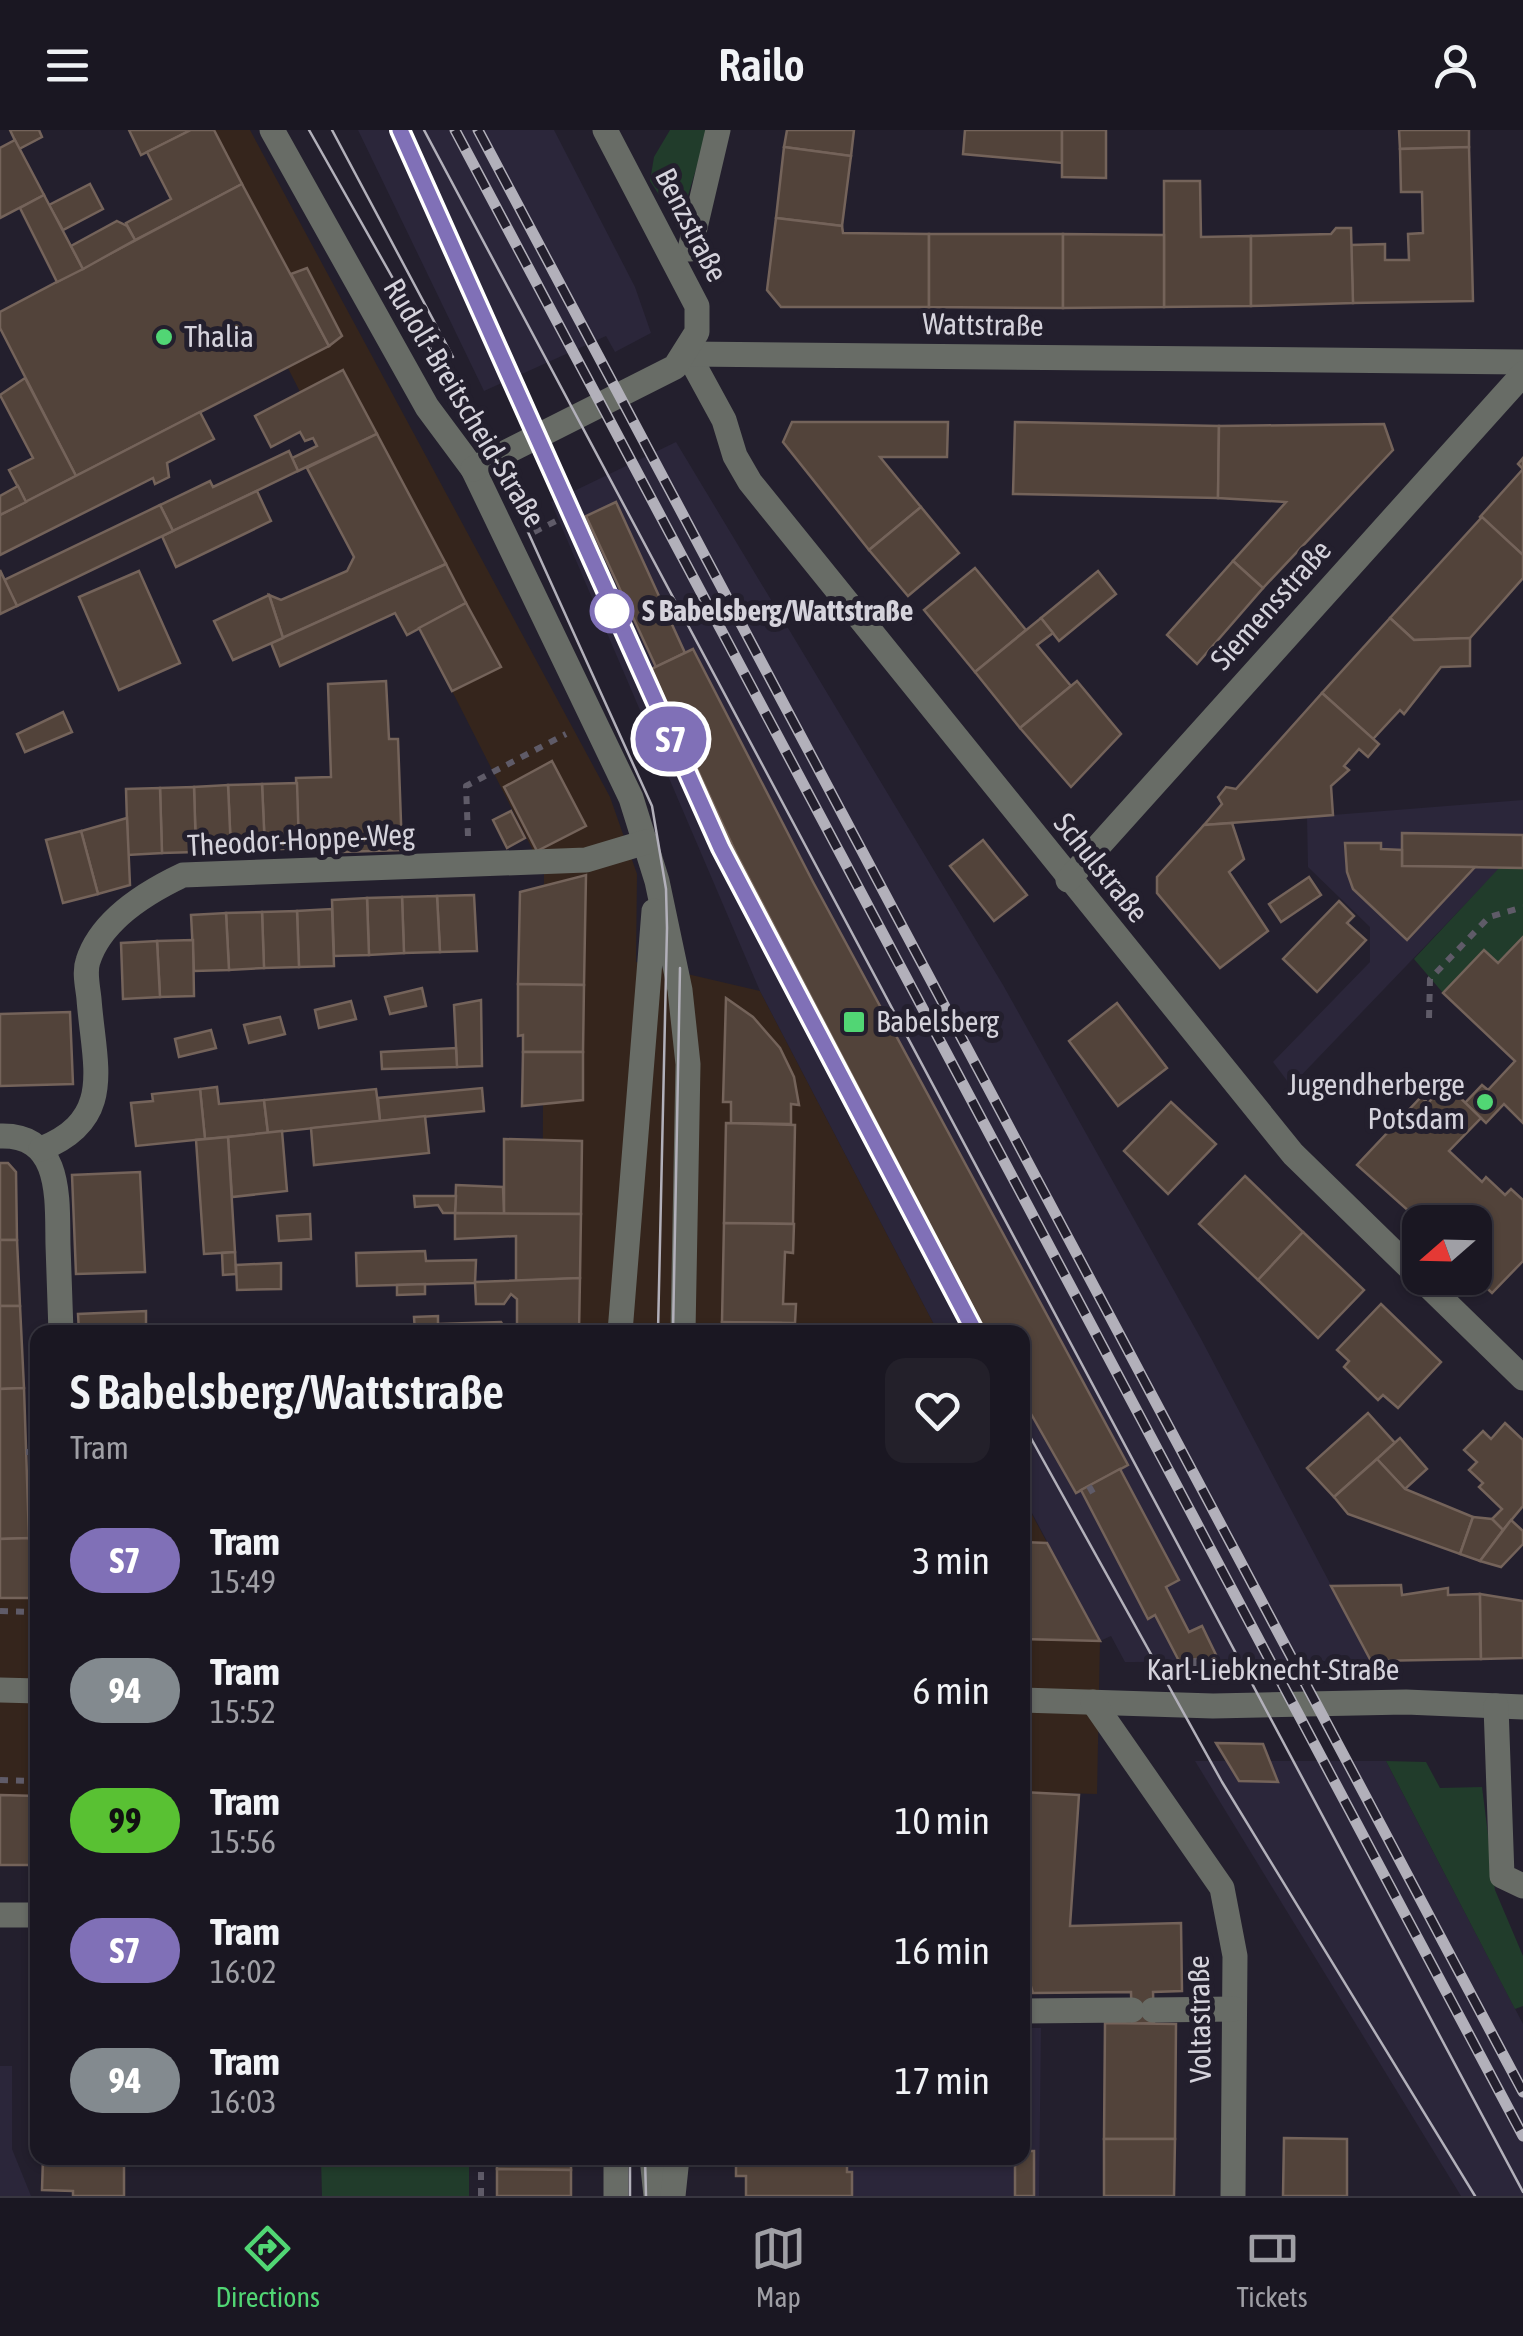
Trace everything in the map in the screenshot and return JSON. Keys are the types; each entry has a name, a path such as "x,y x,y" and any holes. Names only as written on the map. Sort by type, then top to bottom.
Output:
{"street":[{"name":"Rudolf-Breitscheid-Straße","path":"272,130 427,406 472,468 632,798 657,881 680,990 688,1064 683,1325"},
{"path":"690,249 718,130"},
{"name":"Benzstraße","path":"610,132 697,306 697,332 688,354"},
{"path":"472,468 657,377 688,354"},
{"name":"Wattstraße","path":"688,354 1523,362"},
{"name":"Schulstraße","path":"688,354 724,420 735,456 750,482 1068,880 1293,1154 1523,1378"},
{"name":"Siemensstraße","path":"1068,880 1523,374"},
{"name":"Theodor-Hoppe-Weg","path":"41,1149 71,1135 84,1122 96,1099 87,963 115,922 156,888 183,874 586,860 646,842"},
{"name":"Rudolf-Breitscheid-Straße","path":"621,1325 657,881"},
{"path":"0,1136 26,1140 41,1149 57,1184 61,1325"},
{"path":"0,1690 30,1691"},
{"name":"Karl-Liebknecht-Straße","path":"1030,1700 1523,1707"},
{"name":"Voltastraße","path":"1093,1702 1222,1888 1235,1956 1233,2196"},
{"path":"1496,1706 1502,1876 1523,1886"},
{"path":"0,1915 30,1915"},
{"path":"1030,2011 1234,2009"},
{"path":"616,2165 616,2196"},
{"path":"653,2165 656,2196"},
{"path":"673,2196 675,2165"}],"path":[{"path":"469,864 466,786 593,719"},
{"path":"1429,1018 1430,979 1489,918 1523,908"},
{"path":"1089,1486 1094,1495"},
{"path":"0,1611 30,1612"},
{"path":"0,1780 30,1780"},
{"path":"480,2196 482,2165"}],"shaded area":[{"path":"167,130 250,130 610,797 637,874 636,962 760,991 934,1325 542,1325 544,872"},
{"path":"358,130 554,130 635,287 651,333 615,352 606,336 484,391"},
{"path":"676,442 1003,985 1200,1337 1371,1661 1125,1662 1111,1636 1100,1641 1030,1509 1030,1325 934,1325 760,991 551,502"},
{"path":"1523,800 1523,868 1500,868 1291,1086 1273,1062 1370,962 1370,927 1308,867 1307,817"},
{"path":"1030,1511 1100,1641 1097,1794 1030,1792"},
{"path":"0,1585 30,1586 30,1824 0,1823"},
{"path":"1195,1761 1386,1761 1523,2024 1523,2196 1461,2196"},
{"path":"1030,2028 1041,2028 1039,2196 746,2196 746,2176 736,2176 736,2165 1030,2165"},
{"path":"0,2066 12,2066 12,2149 31,2196 0,2196"}],"green space":[{"path":"670,130 708,130 679,225 650,181 654,157"},
{"path":"1500,867 1523,868 1523,937 1498,963 1483,950 1443,993 1414,959"},
{"path":"1386,1761 1426,1762 1440,1788 1482,1787 1495,1890 1523,1956 1523,2006 1515,2009"},
{"path":"321,2165 469,2165 469,2196 322,2196"}],"building":[{"path":"10,130 39,130 42,137 19,149"},
{"path":"129,130 191,130 141,155"},
{"path":"191,130 214,130 242,184 135,240 126,223 171,199 147,152"},
{"path":"787,130 854,130 851,156 784,147"},
{"path":"965,130 1062,130 1062,163 963,154"},
{"path":"1062,130 1106,130 1106,178 1062,177"},
{"path":"1399,130 1469,130 1469,147 1400,149"},
{"path":"15,140 44,195 0,218 0,148"},
{"path":"784,147 851,156 842,226 776,218"},
{"path":"1469,147 1473,301 1353,303 1351,245 1385,244 1385,260 1409,260 1408,234 1423,233 1422,192 1401,192 1400,149"},
{"path":"1164,181 1200,181 1201,237 1251,236 1251,306 1164,307"},
{"path":"90,184 103,209 63,230 49,205"},
{"name":"Thalia","path":"242,184 329,346 76,476 0,328 0,312"},
{"path":"44,195 83,269 57,282 20,208"},
{"path":"776,218 842,226 843,233 929,234 929,307 781,307 767,290"},
{"path":"117,221 127,226 135,240 83,269 71,246"},
{"path":"1336,228 1351,228 1353,303 1251,306 1251,236 1331,234"},
{"path":"929,234 1063,234 1063,308 929,307"},
{"path":"1063,234 1164,235 1164,307 1063,308"},
{"path":"307,268 342,336 329,346 291,274"},
{"path":"343,370 377,434 298,471 292,458 317,446 313,438 305,441 300,432 271,447 255,416"},
{"path":"25,378 76,476 26,502 9,470 33,458 0,395"},
{"path":"200,412 214,439 167,463 169,477 155,484 153,478 0,555 0,515"},
{"path":"792,422 948,422 947,457 880,457 921,507 869,550 783,442"},
{"path":"1015,422 1219,426 1218,498 1013,494"},
{"path":"1384,424 1393,450 1263,588 1233,561 1286,502 1218,498 1219,426"},
{"path":"377,434 446,564 283,638 269,595 281,600 347,571 354,557 307,468"},
{"path":"289,451 298,471 173,531 160,505 210,481 213,487"},
{"path":"1523,469 1523,555 1480,517"},
{"path":"18,486 26,502 0,515 0,496"},
{"path":"257,491 271,521 176,567 162,536"},
{"path":"616,502 685,653 656,667 586,516"},
{"path":"160,505 173,531 17,606 4,580"},
{"path":"921,507 959,553 908,596 869,550"},
{"path":"1482,517 1523,555 1523,578 1470,638 1414,640 1390,618"},
{"path":"1233,561 1263,588 1197,664 1167,635"},
{"path":"446,564 466,603 407,635 395,613 280,666 271,643"},
{"path":"975,568 1026,630 975,672 924,610"},
{"path":"0,570 17,606 0,614"},
{"path":"139,571 180,663 119,690 79,597"},
{"path":"1098,571 1116,594 1059,641 1041,618"},
{"path":"269,595 283,638 233,660 214,621"},
{"path":"466,603 501,667 452,691 419,628"},
{"path":"1041,618 1053,633 1037,645 1071,686 1020,728 975,672"},
{"path":"1390,618 1414,640 1470,638 1470,666 1441,667 1404,714 1400,710 1373,739 1322,693"},
{"path":"693,649 813,882 1128,1465 1076,1493 1030,1412 1030,1325 982,1325 736,853 651,669"},
{"path":"386,681 389,739 398,739 402,850 342,852 341,845 299,847 296,778 331,777 328,684"},
{"path":"1077,681 1121,734 1071,787 1020,728"},
{"path":"1322,693 1379,744 1368,757 1359,749 1344,766 1349,770 1331,786 1333,815 1204,825 1222,804 1218,797 1226,787 1236,789"},
{"path":"63,712 72,732 25,752 17,734"},
{"path":"552,761 586,826 537,851 504,787"},
{"path":"297,783 299,848 265,850 262,784"},
{"path":"262,784 265,850 231,851 228,785"},
{"path":"228,785 231,851 196,852 194,787"},
{"path":"194,787 196,852 162,853 160,788"},
{"path":"160,788 162,853 128,855 126,789"},
{"path":"511,811 525,838 507,848 493,820"},
{"path":"127,818 130,885 98,894 81,831"},
{"path":"1232,823 1244,859 1229,872 1268,931 1220,968 1157,893 1157,877 1204,825"},
{"path":"81,831 98,894 63,903 46,840"},
{"path":"1402,833 1523,835 1523,868 1402,866"},
{"path":"983,840 1027,895 994,921 950,866"},
{"path":"1345,843 1381,843 1381,849 1402,850 1402,866 1475,867 1407,940 1353,889"},
{"path":"586,875 584,985 518,984 520,892"},
{"path":"1309,877 1321,895 1281,922 1269,904"},
{"path":"474,895 477,951 440,952 437,896"},
{"path":"437,896 440,952 404,953 402,897"},
{"path":"402,897 404,953 369,955 367,898"},
{"path":"367,898 369,955 334,956 332,900"},
{"path":"1339,901 1354,916 1347,923 1366,940 1317,992 1283,959"},
{"path":"332,909 334,966 299,967 297,911"},
{"path":"297,911 299,967 264,968 262,912"},
{"path":"262,912 264,968 229,970 226,913"},
{"path":"226,913 229,970 194,971 191,915"},
{"path":"1523,937 1523,1123 1504,1104 1486,1123 1465,1103 1482,1085 1488,1090 1515,1061 1443,993 1484,950 1498,963"},
{"path":"193,940 194,996 160,997 157,941"},
{"path":"157,941 160,997 123,999 121,943"},
{"path":"518,984 584,985 583,1052 523,1052 523,1035 518,1036"},
{"path":"422,988 426,1006 390,1014 385,997"},
{"path":"726,998 753,1017 780,1048 794,1077 799,1105 791,1104 791,1124 731,1123 731,1102 723,1102"},
{"path":"481,1000 482,1066 457,1067 454,1005"},
{"path":"351,1001 356,1019 319,1028 315,1010"},
{"path":"1117,1003 1167,1068 1118,1106 1069,1041"},
{"path":"70,1012 73,1084 0,1086 0,1014"},
{"path":"280,1017 285,1034 249,1043 244,1025"},
{"path":"211,1030 216,1048 179,1057 175,1039"},
{"path":"456,1048 457,1067 382,1069 381,1052"},
{"path":"523,1052 583,1052 583,1100 522,1106"},
{"path":"1446,1084 1481,1118 1449,1151 1482,1182 1486,1177 1505,1195 1511,1189 1523,1200 1523,1261 1492,1293 1492,1205 1402,1205 1357,1165 1421,1097 1428,1103"},
{"path":"217,1087 219,1104 264,1100 268,1133 205,1139 200,1089"},
{"path":"482,1088 484,1111 380,1121 378,1098"},
{"path":"200,1089 205,1139 136,1146 131,1103 153,1101 152,1094"},
{"path":"376,1089 380,1121 268,1133 264,1100"},
{"path":"1171,1102 1216,1144 1168,1194 1124,1151"},
{"path":"425,1116 429,1153 314,1165 311,1128"},
{"path":"726,1123 795,1125 793,1224 724,1223"},
{"path":"282,1131 287,1191 232,1197 228,1137"},
{"path":"228,1137 235,1252 204,1254 196,1140"},
{"path":"504,1139 582,1141 581,1214 504,1214"},
{"path":"0,1163 8,1163 16,1172 17,1240 0,1240"},
{"path":"140,1172 145,1272 76,1274 72,1175"},
{"path":"1245,1176 1303,1232 1258,1280 1199,1224"},
{"path":"456,1185 503,1187 504,1214 455,1213"},
{"path":"414,1196 456,1196 455,1213 443,1213 438,1205 415,1207"},
{"path":"455,1213 581,1214 580,1278 516,1281 516,1236 455,1239"},
{"path":"310,1214 311,1239 279,1241 277,1216"},
{"path":"724,1223 794,1224 793,1253 785,1252 783,1304 796,1304 795,1323 722,1322"},
{"path":"1303,1232 1364,1290 1318,1338 1258,1280"},
{"path":"0,1240 17,1240 20,1306 0,1306"},
{"path":"425,1251 426,1261 476,1260 475,1283 357,1286 356,1253"},
{"path":"235,1252 236,1274 223,1275 222,1253"},
{"path":"281,1263 281,1289 237,1290 236,1265"},
{"path":"580,1278 579,1325 517,1325 517,1299 511,1294 504,1304 476,1304 475,1282"},
{"path":"425,1284 425,1294 397,1295 397,1285"},
{"path":"1381,1304 1441,1362 1398,1408 1383,1395 1378,1400 1344,1367 1349,1361 1337,1350"},
{"path":"0,1306 20,1306 24,1388 0,1389"},
{"path":"146,1311 146,1325 79,1325 78,1314"},
{"path":"438,1316 438,1324 503,1325 415,1325 414,1317"},
{"path":"722,1322 781,1323 781,1325"},
{"path":"24,1388 29,1538 0,1539 0,1389"},
{"path":"1368,1413 1395,1443 1334,1497 1307,1468"},
{"path":"1505,1423 1523,1440 1523,1506 1503,1530 1492,1519 1502,1509 1479,1487 1483,1483 1469,1470 1477,1462 1464,1450 1483,1431 1491,1439"},
{"path":"1400,1438 1427,1469 1405,1489 1377,1459"},
{"path":"1377,1459 1405,1489 1473,1517 1460,1554 1348,1514 1334,1497"},
{"path":"1120,1469 1179,1580 1166,1587 1189,1632 1202,1626 1217,1657 1179,1661 1155,1615 1148,1619 1081,1490"},
{"path":"1473,1517 1492,1519 1503,1530 1480,1561 1460,1554"},
{"path":"1511,1520 1523,1531 1523,1544 1501,1567 1480,1561"},
{"path":"29,1538 30,1598 0,1598 0,1539"},
{"path":"1030,1542 1047,1543 1100,1641 1030,1639"},
{"path":"1401,1585 1402,1595 1448,1588 1448,1595 1480,1594 1481,1659 1371,1661 1331,1586"},
{"path":"1480,1594 1523,1601 1523,1658 1481,1659"},
{"path":"1216,1743 1263,1744 1278,1782 1239,1781"},
{"path":"1030,1792 1079,1795 1070,1926 1181,1923 1182,1991 1153,1992 1154,2023 1132,2024 1131,1992 1033,1993"},
{"path":"0,1795 30,1796 30,1865 0,1865"},
{"path":"1105,2023 1176,2024 1175,2139 1104,2139"},
{"path":"1284,2138 1347,2139 1347,2196 1283,2196"},
{"path":"1104,2139 1175,2139 1174,2196 1104,2196"},
{"path":"1030,2151 1034,2151 1034,2196 1015,2196 1015,2165 1030,2165"},
{"path":"43,2165 124,2165 124,2196 73,2196 73,2191 42,2190"},
{"path":"497,2165 571,2165 571,2170 497,2169"},
{"path":"736,2165 847,2165 847,2172 852,2172 852,2196 746,2196 746,2176 736,2176"},
{"path":"497,2169 571,2170 571,2196 497,2196"}],"tram line":[{"path":"309,130 495,459 652,806 666,889 667,928 658,1325"},
{"path":"332,130 453,357"},
{"path":"400,130 721,848 971,1325"},
{"name":"S7","path":"400,130 721,848 971,1325"},
{"path":"424,130 1523,2192"},
{"path":"673,1325 680,968"},
{"path":"1030,1436 1222,1782 1475,2196"},
{"path":"630,2165 630,2196"},
{"path":"645,2165 646,2196"}],"railway":[{"path":"455,130 1523,2136"},
{"path":"478,130 1523,2092"}],"place":[{"name":"Thalia","path":"164,337"},
{"name":"S Babelsberg/Wattstraße","path":"612,611"},
{"name":"Babelsberg","path":"854,1022"},
{"name":"Jugendherberge Potsdam","path":"1485,1102"}]}
